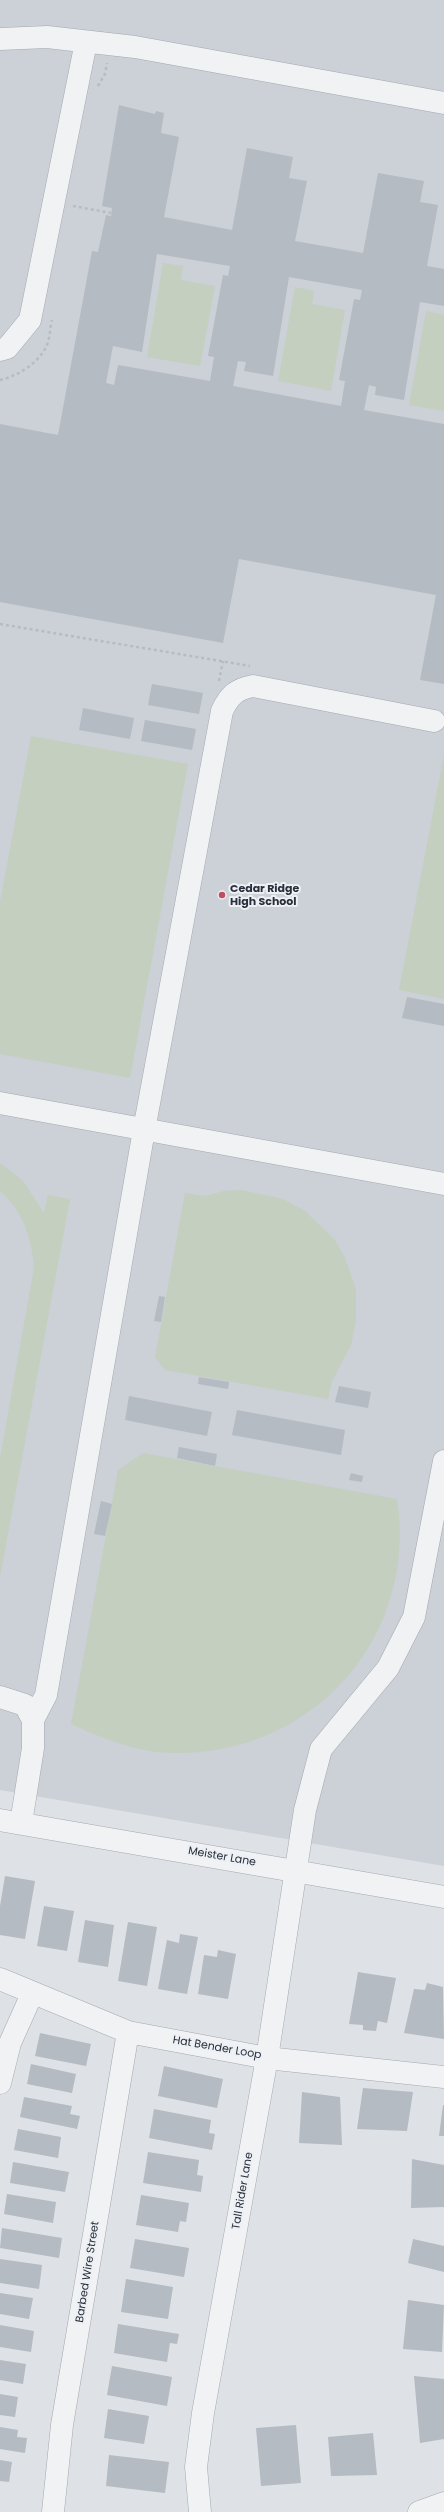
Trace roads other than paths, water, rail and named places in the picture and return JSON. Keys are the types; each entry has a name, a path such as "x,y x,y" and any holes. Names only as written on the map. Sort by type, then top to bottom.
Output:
{"street":[{"path":"0,39 46,37 135,48 444,102"},
{"path":"0,350 7,348 30,320 86,42"},
{"path":"10,1822 33,1748 33,1720 46,1695 144,1130 220,722 228,699 241,688 253,686 434,721"},
{"path":"0,1103 444,1184"},
{"name":"Tall Rider Lane","path":"200,2512 196,2467 203,2413 267,2058 305,1810 321,1749 388,1668 414,1617 444,1461"},
{"path":"0,1697 25,1705 33,1720"},
{"name":"Meister Lane","path":"10,1822 295,1870 444,1897"},
{"name":"Hat Bender Loop","path":"0,1979 32,1994 128,2032 267,2058 444,2077"},
{"path":"0,2083 10,2043 32,1994"},
{"name":"Barbed Wire Street","path":"53,2512 62,2425 128,2032"},
{"path":"420,2512 444,2503"}],"place":[{"name":"Cedar Ridge High School","path":"222,895"}]}
